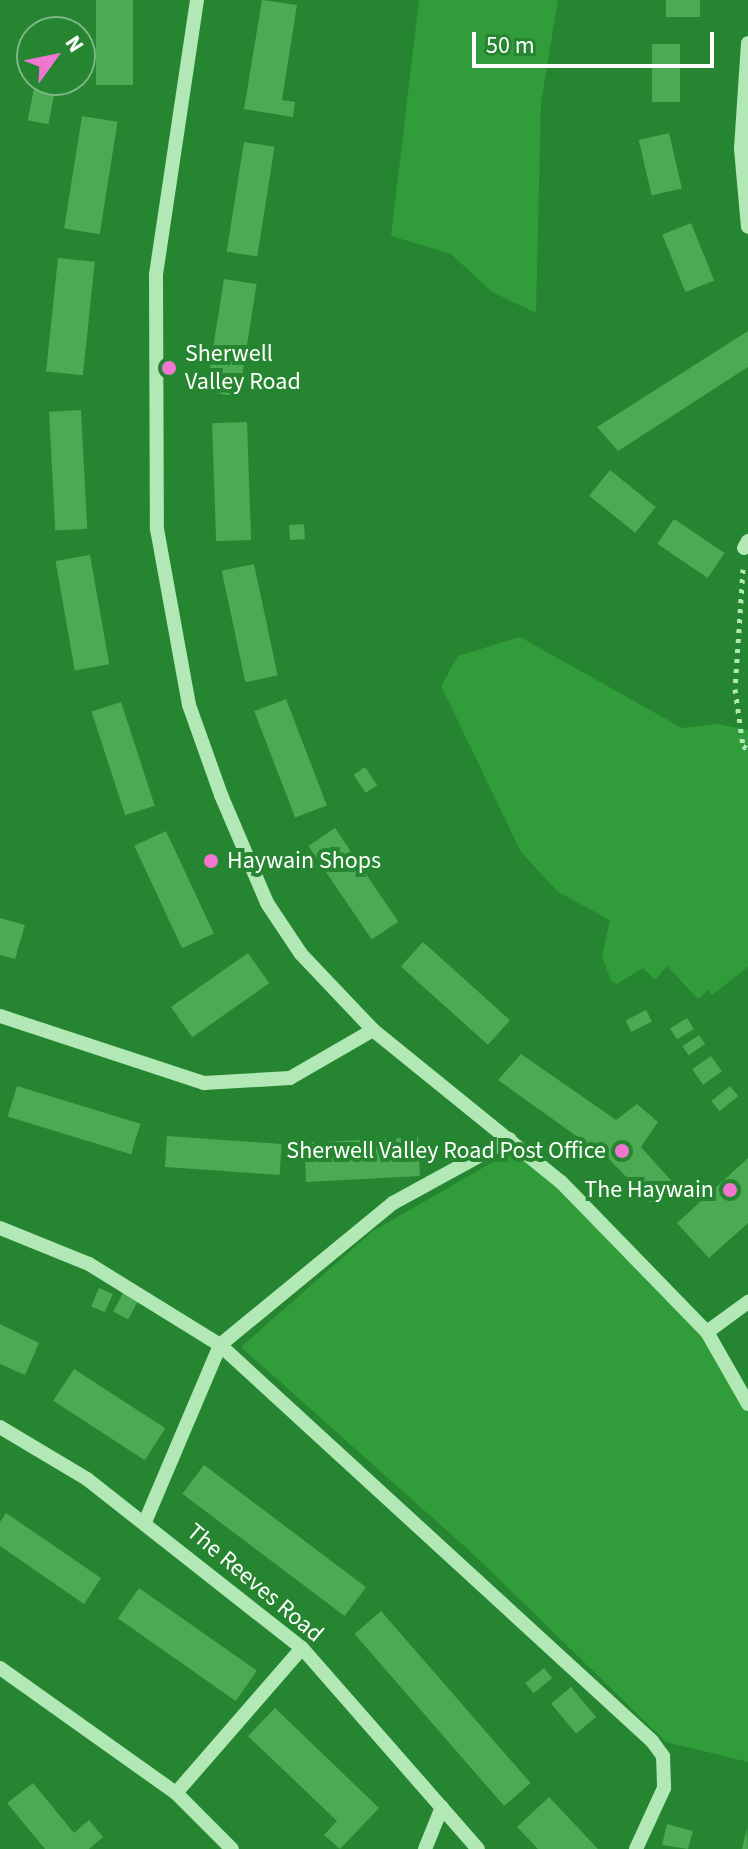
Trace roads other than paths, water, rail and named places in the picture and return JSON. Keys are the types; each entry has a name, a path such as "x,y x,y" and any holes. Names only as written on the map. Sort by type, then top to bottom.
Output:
{"street":[{"path":"197,0 156,275 157,529 189,705 261,890 301,954 373,1030 561,1182 707,1332 748,1404"},
{"path":"748,43 741,149 748,227"},
{"path":"0,1016 204,1083 290,1078 373,1030"},
{"path":"145,1522 220,1345 393,1203 510,1139"},
{"path":"0,1228 89,1264 220,1345 652,1741 663,1756 664,1788 636,1849"},
{"path":"707,1332 748,1302"},
{"name":"The Reeves Road","path":"0,1427 87,1479 302,1648 478,1849"},
{"path":"176,1793 302,1648"},
{"path":"0,1668 176,1793 232,1849"},
{"path":"425,1849 442,1807"}],"place":[{"name":"Sherwell Valley Road","path":"169,368"},
{"name":"Haywain Shops","path":"211,861"},
{"name":"Sherwell Valley Road Post Office","path":"622,1151"},
{"name":"The Haywain","path":"730,1190"}]}
